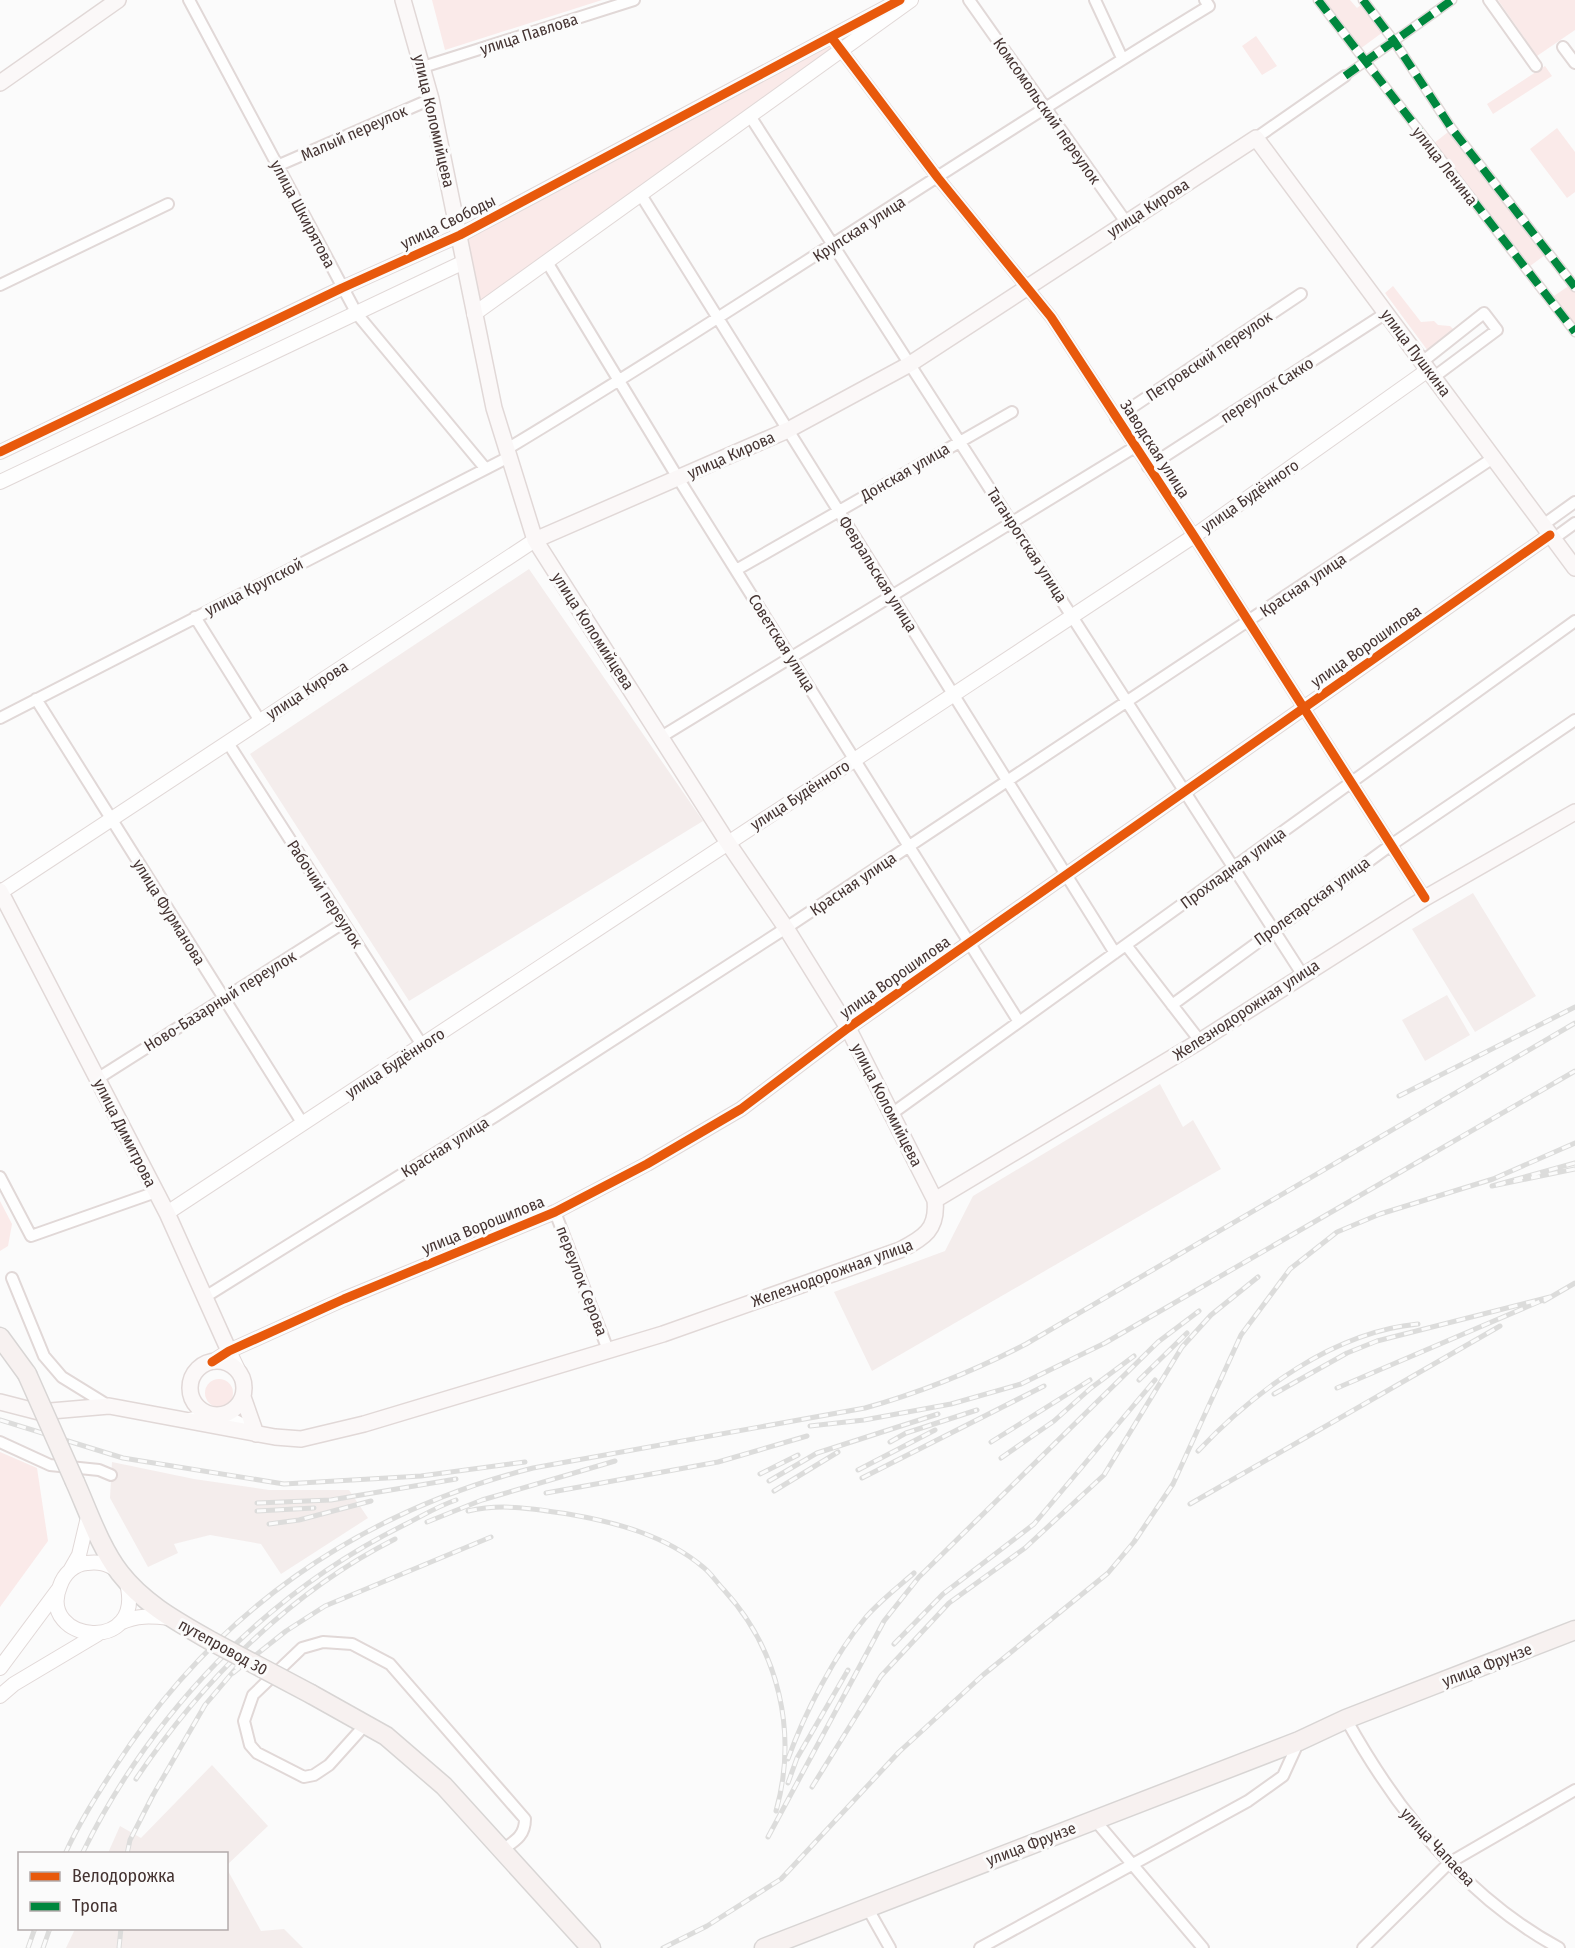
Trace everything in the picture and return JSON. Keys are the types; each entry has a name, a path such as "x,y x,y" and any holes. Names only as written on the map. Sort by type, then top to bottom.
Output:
{"main road":[{"path":"0,82 118,0"},
{"name":"улица Коломийцева","path":"403,0 431,99 494,408 535,540 728,843 786,928 848,1028 935,1200"},
{"name":"улица Кирова","path":"535,540 788,430 910,364 1256,138"},
{"name":"улица Пушкина","path":"1256,138 1575,568"},
{"name":"Железнодорожная улица","path":"0,1402 39,1412 109,1406 256,1434 301,1439 364,1424 663,1334 900,1250 924,1238 937,1214 935,1200 1200,1041 1302,974 1425,898 1575,812"},
{"name":"улица Димитрова","path":"0,892 167,1213 229,1351"},
{"name":"путепровод 30","path":"0,1337 27,1374 89,1513 122,1576 169,1618 386,1736 444,1786 591,1948"},
{"path":"243,1396 239,1405 218,1415 197,1406 190,1389 196,1371 212,1362 230,1364 243,1378 243,1396 256,1434"},
{"name":"улица Фрунзе","path":"764,1948 1299,1741 1346,1719 1575,1630"}],"street":[{"name":"улица Шкирятова","path":"189,0 357,314 485,468"},
{"name":"улица Павлова","path":"423,68 634,0"},
{"name":"улица Свободы","path":"0,452 342,288 460,235 900,0"},
{"path":"474,314 911,0"},
{"name":"Комсомольский переулок","path":"969,0 1126,222"},
{"path":"1095,0 1122,58"},
{"name":"улица Ленина","path":"1318,0 1575,332"},
{"name":"улица Ленина","path":"1363,0 1394,41 1452,129 1575,287"},
{"name":"улица Кирова","path":"1256,138 1452,0"},
{"path":"1489,0 1536,66"},
{"name":"Крупская улица","path":"508,453 1207,3"},
{"name":"Заводская улица","path":"832,38 1026,290 1051,316 1425,898"},
{"path":"1563,46 1575,63"},
{"name":"Малый переулок","path":"277,166 431,99"},
{"name":"Таганрогская улица","path":"750,116 1302,974"},
{"name":"Февральская улица","path":"641,195 1115,953"},
{"path":"0,285 168,204"},
{"path":"0,482 464,262"},
{"name":"Советская улица","path":"547,262 678,478 1019,1022"},
{"name":"Петровский переулок","path":"1116,418 1302,294"},
{"name":"переулок Сакко","path":"1148,467 1386,313"},
{"name":"улица Будённого","path":"167,1213 1194,536 1428,370 1497,330 1484,313 1428,370"},
{"name":"Донская улица","path":"736,570 1012,412"},
{"path":"661,737 1135,447"},
{"name":"улица Крупской","path":"0,718 485,468 508,453"},
{"name":"Красная улица","path":"205,1297 497,1115 786,928 1493,458"},
{"name":"улица Ворошилова","path":"212,1362 229,1351 344,1299 555,1212 647,1164 741,1109 848,1028 1186,792 1548,533 1575,502"},
{"name":"улица Ворошилова","path":"1548,533 1575,524"},
{"name":"улица Кирова","path":"0,892 535,540"},
{"path":"195,617 260,721"},
{"name":"Прохладная улица","path":"890,1115 1575,621"},
{"name":"улица Фурманова","path":"36,699 303,1124"},
{"name":"Пролетарская улица","path":"1172,1005 1390,845 1575,720"},
{"name":"Рабочий переулок","path":"228,743 422,1045"},
{"name":"Ново-Базарный переулок","path":"97,1079 343,923"},
{"path":"1126,945 1200,1041"},
{"path":"0,1177 31,1236 156,1192"},
{"name":"переулок Серова","path":"555,1212 608,1350"},
{"path":"12,1278 44,1356 62,1377 109,1406"},
{"name":"улица Димитрова","path":"229,1351 243,1378"},
{"path":"187,1421 218,1415 256,1434"},
{"path":"0,1442 50,1465 99,1470 111,1475"},
{"path":"0,1668 71,1569 79,1555 89,1513"},
{"path":"71,1569 83,1563 95,1562 108,1564 122,1576 130,1603 120,1623"},
{"path":"58,1590 57,1601 66,1622 87,1634 98,1634"},
{"path":"0,1696 14,1684 98,1634 132,1617 169,1618"},
{"path":"365,1725 329,1765 314,1775 304,1777 257,1753 250,1745 244,1721 253,1695 302,1648 323,1642 352,1644 390,1664 525,1819 525,1828 520,1836 502,1850"},
{"name":"улица Чапаева","path":"1346,1719 1371,1765 1406,1815 1449,1863 1492,1903 1559,1948"},
{"path":"980,1948 1248,1801 1283,1776 1299,1741"},
{"path":"1363,1948 1449,1863 1575,1790"},
{"path":"1094,1819 1203,1948"},
{"path":"868,1909 890,1948"}],"shaded area":[{"path":"432,0 602,0 445,50"},
{"path":"1322,0 1350,0 1357,8 1362,4 1383,32 1360,49"},
{"path":"1498,0 1575,0 1575,30 1537,56"},
{"path":"1256,36 1277,66 1262,75 1242,46"},
{"path":"832,38 841,51 474,314 460,235"},
{"path":"1545,66 1552,76 1493,114 1487,104"},
{"path":"1557,128 1575,152 1575,192 1567,198 1530,149"},
{"path":"1452,129 1545,255 1526,269 1429,147"},
{"path":"1570,285 1575,292 1575,329 1551,298"},
{"path":"1393,286 1421,322 1434,321 1438,325 1450,326 1454,330 1428,351 1385,293"},
{"path":"529,569 703,821 409,1001 250,754"},
{"path":"1473,893 1536,996 1475,1032 1412,929"},
{"path":"1447,995 1470,1035 1425,1061 1402,1020"},
{"path":"1160,1084 1183,1127 1193,1120 1221,1169 872,1371 834,1292 945,1251 973,1196"},
{"path":"0,1201 12,1224 8,1246 0,1251"},
{"path":"219,1379 229,1383 233,1393 229,1403 219,1407 209,1403 205,1393 209,1383"},
{"path":"0,1452 37,1468 48,1541 0,1607"},
{"path":"112,1462 194,1479 269,1490 349,1490 368,1518 281,1574 261,1544 210,1535 174,1544 178,1553 148,1567 110,1498"},
{"path":"212,1765 268,1826 228,1864 228,1852 108,1852 120,1826 141,1838"},
{"path":"228,1871 261,1931 284,1929 303,1948 66,1948 75,1930 228,1930"}],"railway":[{"path":"1399,1096 1575,1007"},
{"path":"66,1852 82,1820 115,1767 154,1712 197,1662 244,1617 295,1577 349,1542 407,1512 468,1487 533,1468 865,1408 967,1372 1026,1344 1575,1023"},
{"path":"810,1426 864,1420 951,1404 1021,1384 1105,1343 1575,1071"},
{"path":"663,1948 707,1926 781,1879 899,1752 983,1675 1108,1573 1134,1542 1173,1484 1241,1335 1290,1269 1337,1232 1380,1214 1493,1179 1575,1143"},
{"path":"1575,1163 1492,1186 1575,1169"},
{"path":"812,1787 881,1676 949,1603 1025,1548 1104,1475 1182,1347 1211,1315 1258,1277"},
{"path":"1544,1301 1575,1283"},
{"path":"1274,1394 1347,1353 1377,1341 1550,1297 1337,1388"},
{"path":"768,1837 884,1621 919,1577 1158,1342 1199,1311"},
{"path":"1198,1451 1244,1407 1297,1368 1356,1339 1386,1329 1418,1324"},
{"path":"1190,1504 1500,1326"},
{"path":"1139,1380 1187,1333"},
{"path":"1001,1458 1054,1421 1091,1388 1134,1356"},
{"path":"991,1442 1090,1380"},
{"path":"894,1644 943,1594 1034,1524 1155,1380"},
{"path":"862,1478 1044,1386"},
{"path":"890,1442 906,1433 977,1410"},
{"path":"769,1481 817,1453 938,1414"},
{"path":"0,1420 123,1458 284,1484 421,1476 525,1462"},
{"path":"858,1470 935,1430"},
{"path":"546,1493 718,1462 807,1436"},
{"path":"774,1491 838,1452"},
{"path":"760,1474 798,1455"},
{"path":"427,1522 482,1500 615,1461"},
{"path":"257,1503 331,1500 456,1479"},
{"path":"83,1852 110,1802 142,1753 178,1706 217,1662 260,1622 306,1585 355,1552 430,1511 456,1500"},
{"path":"269,1524 299,1520 371,1501"},
{"path":"468,1511 493,1507 518,1508 604,1521 656,1538 706,1569 743,1614 758,1639 779,1694 784,1723 785,1752 776,1811"},
{"path":"257,1511 314,1508"},
{"path":"233,1673 286,1631 325,1606 491,1537"},
{"path":"136,1779 189,1708 250,1642 319,1585 395,1539"},
{"path":"788,1759 812,1704 843,1648 871,1611 914,1573"},
{"path":"127,1852 130,1840 153,1795 205,1705 238,1666"},
{"path":"788,1783 797,1758 848,1670"},
{"path":"28,1948 34,1930"},
{"path":"43,1948 49,1930"},
{"path":"119,1948 121,1930"}],"marked path":[{"path":"1318,0 1575,332"},
{"path":"1363,0 1394,41 1452,129 1575,287"},
{"path":"1345,76 1452,0"}],"cycle path":[{"path":"0,452 342,288 460,235 900,0"},
{"path":"832,38 938,178 1051,317 1425,898"},
{"path":"212,1362 229,1351 344,1299 555,1212 647,1164 741,1109 848,1028 1550,535"}]}
